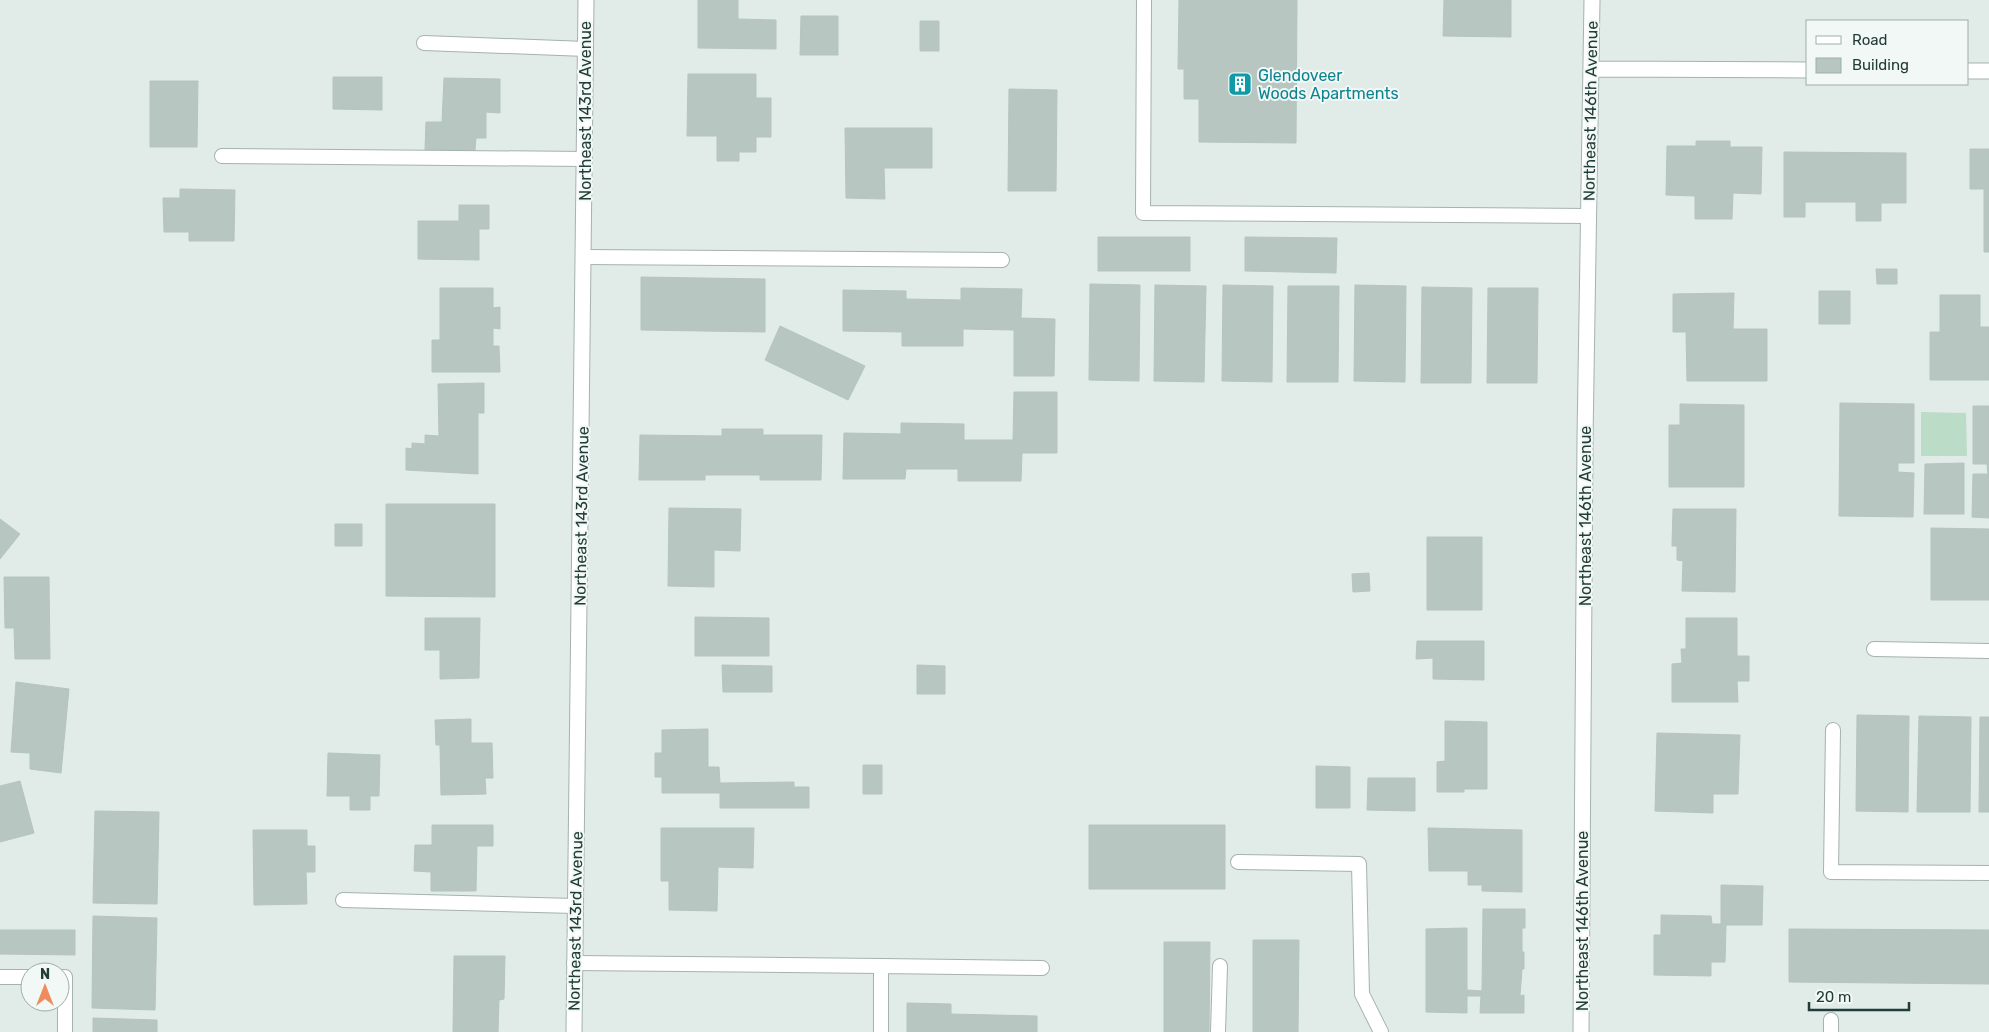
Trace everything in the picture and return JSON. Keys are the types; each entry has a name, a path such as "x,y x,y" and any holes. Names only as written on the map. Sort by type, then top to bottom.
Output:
{"street":[{"name":"Northeast 143rd Avenue","path":"574,1032 586,0"},
{"name":"Northeast 146th Avenue","path":"1581,1032 1588,216 1592,0"},
{"path":"1591,69 1806,70"},
{"path":"1969,71 1989,71"}],"lane":[{"path":"1144,0 1143,214 1588,216"},
{"path":"424,43 586,49"},
{"path":"222,156 585,160"},
{"path":"584,258 1002,260"},
{"path":"1874,649 1989,651"},
{"path":"1833,730 1831,872 1989,873"},
{"path":"1238,862 1359,864 1362,994 1381,1032"},
{"path":"343,900 575,906"},
{"path":"574,963 1042,968"},
{"path":"881,966 881,1032"},
{"path":"1218,1032 1220,966"},
{"path":"0,977 20,977"},
{"path":"65,1012 65,1032"}],"green space":[{"path":"1921,412 1966,413 1967,456 1921,456"}],"building":[{"path":"698,0 738,0 738,19 776,20 776,49 698,48"},
{"name":"Glendoveer Woods Apartments","path":"1179,0 1297,0 1296,143 1199,142 1199,99 1184,99 1184,69 1178,69"},
{"path":"1444,0 1511,0 1511,37 1443,36"},
{"path":"801,16 838,16 838,55 800,55"},
{"path":"920,21 939,21 939,51 920,51"},
{"path":"688,74 756,74 756,98 771,98 771,137 756,137 756,152 739,152 739,161 717,161 717,136 687,136"},
{"path":"333,77 382,77 382,110 333,109"},
{"path":"444,78 500,79 500,113 486,112 486,138 476,138 475,150 425,150 426,122 442,122"},
{"path":"150,81 198,81 197,147 150,147"},
{"path":"1009,89 1057,90 1056,191 1008,191"},
{"path":"845,128 932,128 932,168 884,168 885,199 846,198"},
{"path":"1696,141 1730,141 1730,147 1762,147 1761,194 1733,193 1732,219 1695,219 1695,196 1666,195 1667,146 1696,146"},
{"path":"1970,149 1989,149 1989,252 1984,252 1984,189 1970,189"},
{"path":"1784,152 1906,153 1906,203 1881,203 1881,221 1856,221 1856,202 1805,202 1805,217 1784,217"},
{"path":"180,189 235,190 234,241 189,241 189,232 164,232 163,198 180,198"},
{"path":"459,205 489,205 489,229 479,229 479,260 418,259 418,221 459,221"},
{"path":"1098,237 1190,237 1190,271 1098,271"},
{"path":"1245,237 1337,238 1336,273 1245,271"},
{"path":"1876,269 1897,269 1897,284 1877,284"},
{"path":"641,277 765,279 765,332 641,330"},
{"path":"1090,284 1140,285 1139,381 1089,380"},
{"path":"1155,285 1206,286 1204,382 1154,381"},
{"path":"1223,285 1273,286 1272,382 1222,381"},
{"path":"1355,285 1406,286 1405,382 1354,381"},
{"path":"1288,286 1339,286 1338,382 1287,382"},
{"path":"1422,287 1472,288 1471,383 1421,383"},
{"path":"440,288 493,288 493,308 500,307 500,329 493,328 493,346 499,346 500,372 432,372 432,340 440,340"},
{"path":"961,288 1022,289 1021,318 1055,319 1054,376 1014,376 1014,330 963,329 963,346 902,346 902,332 843,331 843,290 906,291 906,299 961,300"},
{"path":"1488,288 1538,288 1537,383 1487,383"},
{"path":"1819,291 1850,291 1850,324 1819,324"},
{"path":"1734,293 1733,329 1767,329 1767,381 1687,381 1686,332 1673,332 1673,294"},
{"path":"1940,295 1980,295 1980,327 1989,327 1989,380 1930,380 1930,332 1940,332"},
{"path":"780,326 865,366 848,400 765,360"},
{"path":"484,383 484,413 478,413 478,474 406,470 406,448 412,449 412,443 425,444 425,435 439,436 438,384"},
{"path":"1014,392 1057,392 1057,453 1022,453 1021,481 958,481 958,469 906,469 905,479 843,479 844,433 901,434 901,423 964,424 964,440 1013,440"},
{"path":"1840,403 1914,404 1914,463 1898,463 1898,472 1914,473 1913,517 1839,516"},
{"path":"1680,404 1744,405 1744,487 1669,487 1669,425 1680,425"},
{"path":"1973,406 1989,406 1989,518 1972,517 1973,474 1988,474 1987,464 1973,464"},
{"path":"722,429 763,429 763,435 822,435 821,480 760,480 760,475 705,475 705,480 639,480 640,435 722,436"},
{"path":"1964,463 1964,514 1924,514 1925,464"},
{"path":"386,504 495,504 495,597 386,596"},
{"path":"669,508 741,509 740,551 714,550 714,587 668,586"},
{"path":"1673,509 1736,509 1735,592 1682,591 1683,561 1677,560 1677,546 1672,546"},
{"path":"0,519 20,534 0,559"},
{"path":"335,524 362,524 362,546 335,546"},
{"path":"1931,528 1989,529 1989,600 1931,600"},
{"path":"1427,537 1482,537 1482,610 1427,610"},
{"path":"1369,573 1370,591 1353,592 1352,574"},
{"path":"4,577 49,577 50,659 15,659 14,628 5,628"},
{"path":"695,617 769,618 769,656 695,656"},
{"path":"425,618 480,618 479,678 440,679 440,650 425,650"},
{"path":"1686,618 1737,618 1737,656 1749,656 1749,681 1737,681 1738,702 1672,702 1672,664 1682,663 1681,649 1686,649"},
{"path":"1417,641 1484,641 1484,680 1433,679 1433,658 1416,659"},
{"path":"722,665 772,666 772,692 723,692"},
{"path":"917,665 945,666 945,694 917,694"},
{"path":"16,682 69,689 61,773 30,769 30,753 11,752"},
{"path":"1857,715 1909,716 1908,812 1856,811"},
{"path":"1919,716 1971,717 1970,812 1917,812"},
{"path":"1980,717 1989,717 1989,812 1979,812"},
{"path":"471,719 471,743 492,743 493,778 485,778 486,794 441,795 440,745 436,745 435,720"},
{"path":"1445,721 1487,722 1487,789 1464,789 1464,792 1437,792 1437,762 1445,761"},
{"path":"708,729 708,767 719,767 720,783 794,782 794,787 809,787 809,808 720,808 720,793 662,793 662,777 655,777 655,753 662,753 662,730"},
{"path":"1657,733 1740,735 1738,794 1713,794 1713,813 1655,811"},
{"path":"328,753 380,755 379,796 370,796 370,810 350,810 350,796 327,796"},
{"path":"863,765 882,765 882,794 863,794"},
{"path":"1316,766 1350,767 1350,808 1316,808"},
{"path":"1368,778 1415,778 1415,811 1367,810"},
{"path":"20,781 34,833 0,842 0,786"},
{"path":"95,811 159,812 157,904 93,903"},
{"path":"432,825 493,825 493,846 477,846 476,891 431,891 431,872 414,871 415,845 432,845"},
{"path":"1089,825 1225,825 1225,889 1089,889"},
{"path":"661,828 754,828 753,868 718,867 717,911 669,910 669,881 661,881"},
{"path":"1428,828 1522,830 1522,892 1482,891 1482,885 1468,885 1468,871 1429,871"},
{"path":"253,830 307,830 307,846 315,846 315,872 306,872 307,904 254,905"},
{"path":"1721,885 1763,886 1762,925 1726,925 1725,962 1711,962 1711,976 1654,975 1654,935 1661,935 1661,915 1711,916 1712,924 1721,924"},
{"path":"1483,909 1525,909 1525,928 1522,928 1524,969 1522,969 1520,996 1524,995 1524,1013 1480,1013 1481,996 1467,996 1467,1013 1426,1012 1426,929 1467,928 1467,990 1482,991"},
{"path":"93,916 157,918 155,1010 92,1008"},
{"path":"1789,929 1989,930 1989,984 1789,982"},
{"path":"0,930 75,930 75,955 0,954"},
{"path":"1253,940 1299,940 1298,1032 1253,1032"},
{"path":"1164,942 1210,942 1209,1032 1164,1032"},
{"path":"454,956 505,956 504,999 499,1000 498,1032 453,1032"},
{"path":"907,1003 951,1004 951,1014 1037,1016 1037,1032 907,1032"},
{"path":"93,1018 157,1020 157,1032 93,1032"}],"place":[{"name":"Glendoveer Woods Apartments","path":"1240,84"}]}
